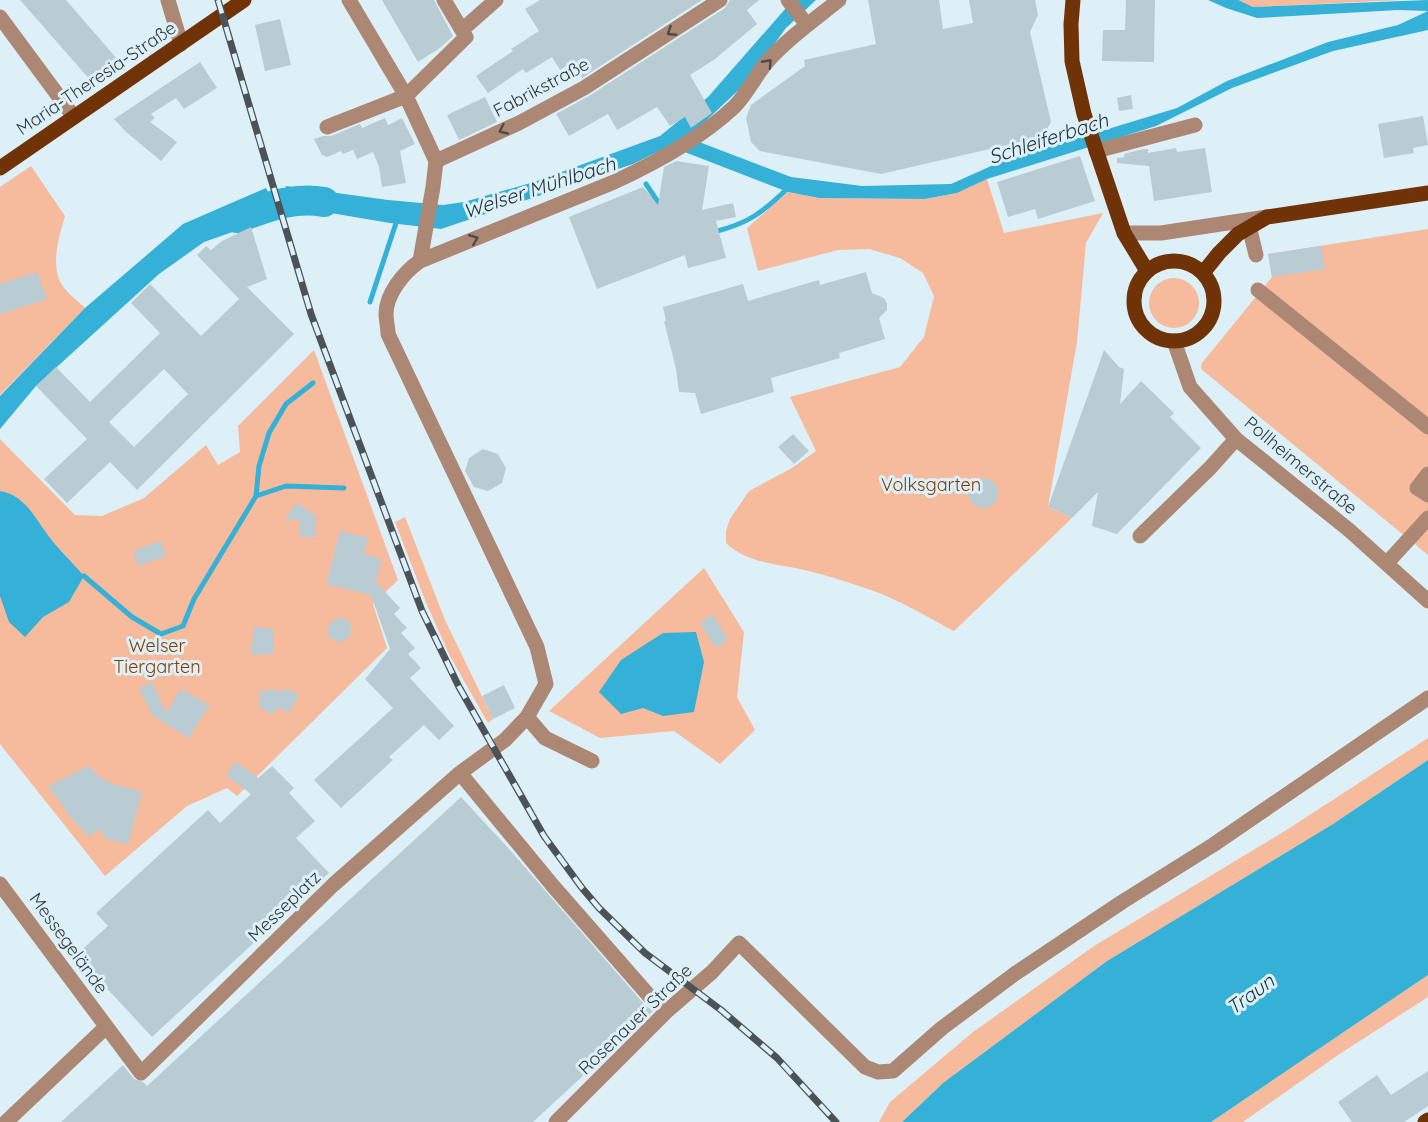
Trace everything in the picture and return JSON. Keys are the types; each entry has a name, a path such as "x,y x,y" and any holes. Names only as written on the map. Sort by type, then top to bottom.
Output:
{"main road":[{"name":"Maria-Theresia-Straße","path":"0,168 244,0"},
{"path":"1073,0 1072,61 1088,127 1124,233 1147,272"},
{"path":"1203,273 1219,253 1249,226 1267,217 1428,193"},
{"path":"1182,261 1203,273 1211,284 1214,297 1213,310 1208,322 1199,332 1188,338 1174,341 1152,334 1143,326 1134,304 1139,281 1147,272 1157,264 1182,261"}],"street":[{"path":"168,0 181,44"},
{"path":"349,0 406,96 436,161 420,261"},
{"path":"327,127 406,96 466,37 444,0"},
{"path":"462,30 496,0"},
{"name":"Fabrikstraße","path":"436,161 519,123 584,88 720,0"},
{"path":"788,0 805,22"},
{"path":"420,261 614,182 669,153 699,134 734,107 767,63 805,22 839,0"},
{"path":"0,17 74,117"},
{"path":"1095,148 1196,125"},
{"path":"1124,233 1161,233 1267,217"},
{"path":"1249,226 1256,255"},
{"name":"Messeplatz","path":"141,1073 333,885 460,773 505,740 527,717 546,684 537,647 388,334 386,312 397,283 407,270 420,261"},
{"path":"1258,290 1428,427"},
{"name":"Pollheimerstraße","path":"1174,341 1190,387 1236,439 1388,563 1428,601"},
{"path":"1140,536 1210,468 1236,439"},
{"path":"1428,474 1417,488 1428,495"},
{"path":"1388,563 1428,518"},
{"name":"Rosenauer Straße","path":"556,1122 668,1010 712,972 739,943 865,1067 878,1072 893,1071 942,1028 1016,973 1213,845 1428,698"},
{"path":"527,717 545,738 592,761"},
{"path":"460,773 553,886 651,998 668,1010"},
{"name":"Messegelände","path":"0,884 141,1073"},
{"path":"6,1122 106,1027"}],"green space":[{"path":"1236,0 1401,0 1253,7"},
{"path":"31,166 65,216 57,250 58,277 64,288 85,308 0,395 0,187"},
{"name":"Volksgarten","path":"987,179 1004,233 1103,213 1086,243 1077,342 1048,507 1072,518 954,631 882,594 817,573 754,559 734,550 726,543 726,531 730,519 749,491 792,468 816,451 790,397 900,367 924,337 934,296 923,273 900,258 869,249 838,250 758,271 747,228 788,192 819,198 925,199 957,193"},
{"path":"1428,229 1428,555 1201,369 1202,363 1272,277 1268,254"},
{"path":"1169,278 1179,278 1192,285 1199,298 1199,308 1192,321 1179,328 1169,328 1160,324 1153,317 1149,308 1149,298 1153,289 1160,282"},
{"name":"Welser Tiergarten","path":"314,350 398,580 373,604 387,648 237,796 227,788 187,806 105,876 0,744 0,439 75,515 102,516 144,498 206,445 218,465 240,452 238,426"},
{"path":"405,517 445,620 493,719 488,723 450,656 427,605 395,522"},
{"path":"704,568 744,632 737,697 755,730 720,764 674,731 600,738 549,711"},
{"path":"1428,738 1428,760 1333,824 1107,961 943,1083 902,1122 879,1122 890,1102 973,1032 1094,946 1285,831"},
{"path":"1428,975 1428,997 1338,1055 1243,1122 1211,1122"}],"water":[{"path":"793,0 816,0 786,28 746,83 686,137 791,177 862,186 951,184 1000,162 1177,108 1227,81 1328,42 1398,25 1428,11 1428,30 1333,51 1232,88 1156,126 987,179 957,193 925,199 819,198 788,192 669,146 633,164 441,229 301,208 204,242 159,274 36,386 0,429 0,396 85,308 183,224 266,188 280,215 286,186 443,205 464,202 534,182 660,136 708,97"},
{"path":"1208,0 1238,0 1253,7 1428,0 1428,11 1398,10 1257,18"},
{"path":"0,491 16,497 28,507 51,540 84,576 69,602 43,617 25,637 9,622 0,596"},
{"path":"696,632 704,662 694,712 663,716 643,708 621,714 599,692 621,660 663,633"},
{"name":"Traun","path":"1428,760 1428,975 1211,1122 902,1122 943,1083 1107,961 1333,824"}],"building":[{"path":"20,0 66,0 118,60 92,82"},
{"path":"382,0 434,0 453,36 440,48 418,62"},
{"path":"540,0 702,0 582,78 573,62 560,70 552,57 526,73 523,69 488,93 476,76 539,31 525,9"},
{"path":"730,0 759,0 747,10 757,24 715,59 690,75 712,113 691,128 685,117 670,126 657,107 617,130 608,114 569,136 556,114 589,96 725,8"},
{"path":"868,0 939,0 943,29 973,23 969,0 1035,0 1038,15 1030,32 1051,122 1042,137 881,174 760,151 751,142 746,118 751,105 805,66 804,60 876,44"},
{"path":"1126,0 1155,0 1154,62 1102,61 1103,30 1125,30"},
{"path":"280,19 291,65 265,71 255,25"},
{"path":"200,62 217,88 184,109 176,98 151,114 155,118 150,122 177,142 161,161 114,119"},
{"path":"1131,95 1133,109 1119,111 1117,98"},
{"path":"485,97 497,122 459,140 447,115"},
{"path":"1423,116 1428,145 1413,148 1414,153 1384,158 1378,124"},
{"path":"385,118 388,125 402,118 415,144 400,151 406,183 382,187 379,167 373,152 357,159 353,150 343,154 341,151 327,157 322,155 314,139 331,136 360,124 362,128"},
{"path":"1176,148 1177,152 1205,148 1212,192 1154,201 1149,166 1117,163 1117,158 1124,157 1124,154 1143,149 1148,149 1148,153"},
{"path":"1080,156 1095,201 1038,219 1035,209 1008,217 997,182"},
{"path":"676,161 709,166 702,210 733,203 736,217 716,221 726,258 688,268 685,255 597,289 569,217 643,187 658,205 664,167"},
{"path":"251,227 267,279 247,287 294,334 137,490 110,462 67,503 44,479 87,439 36,386 56,367 90,402 160,333 131,303 150,284 201,336 239,299 197,255 206,246 211,250 222,241","holes":["164,369 188,394 134,447 109,422"]},
{"path":"1321,246 1325,269 1272,277 1268,254"},
{"path":"37,272 47,299 0,314 0,284"},
{"path":"866,272 872,293 884,298 887,304 887,310 879,318 885,339 839,353 840,358 771,378 774,392 701,414 695,393 679,392 663,307 743,284 748,301 819,280 820,285"},
{"path":"1104,350 1119,367 1124,369 1120,404 1141,381 1174,413 1170,417 1201,448 1117,534 1092,526 1098,492 1072,518 1048,507"},
{"path":"793,434 809,451 794,464 778,447"},
{"path":"483,449 498,454 506,468 502,483 488,491 474,487 465,471 469,458"},
{"path":"983,478 989,479 997,487 997,499 989,507 983,508 977,507 969,499 968,493 969,487 977,479"},
{"path":"296,503 318,517 316,517 315,537 299,537 299,519 285,521"},
{"path":"340,531 368,538 364,554 382,559 376,582 400,608 394,614 407,628 401,633 415,648 408,654 421,668 410,678 454,726 439,740 424,725 389,757 393,760 341,808 314,780 393,708 365,679 390,649 371,595 326,584"},
{"path":"161,541 166,556 138,566 133,551"},
{"path":"713,614 728,640 716,648 700,623"},
{"path":"341,617 351,624 350,637 339,643 328,636 329,623"},
{"path":"254,627 274,629 273,654 251,655"},
{"path":"152,682 166,713 181,689 209,705 189,738 153,716 139,688"},
{"path":"504,685 515,708 493,719 482,696"},
{"path":"271,689 279,692 288,689 299,695 289,713 280,708 271,714 259,707 259,692"},
{"path":"236,762 258,778 272,766 294,788 289,793 315,821 296,838 329,873 152,1037 76,955 108,926 96,913 208,810 220,823 251,794 226,775"},
{"path":"89,766 98,776 112,784 142,792 128,844 107,839 98,829 89,837 73,820 48,786"},
{"path":"461,797 644,1004 653,1011 533,1122 61,1122 123,1065 134,1079 147,1086"},
{"path":"1428,1071 1428,1106 1404,1122 1352,1122 1338,1102 1377,1075 1391,1095"}],"waterway":[{"path":"646,184 662,208"},
{"path":"714,232 737,225 754,216 788,188"},
{"name":"Welser Mühlbach","path":"237,218 290,202 324,202"},
{"path":"370,302 398,217"},
{"path":"84,576 132,617 161,634 183,626 194,599 256,496 259,466 269,433 286,404 313,383"},
{"path":"256,496 286,486 344,488"}],"railway":[{"path":"218,0 311,314 422,611 459,687 544,836 599,908 645,953 721,1010 777,1058 836,1122"}],"water label":[{"name":"Schleiferbach","path":"1048,138"}]}
